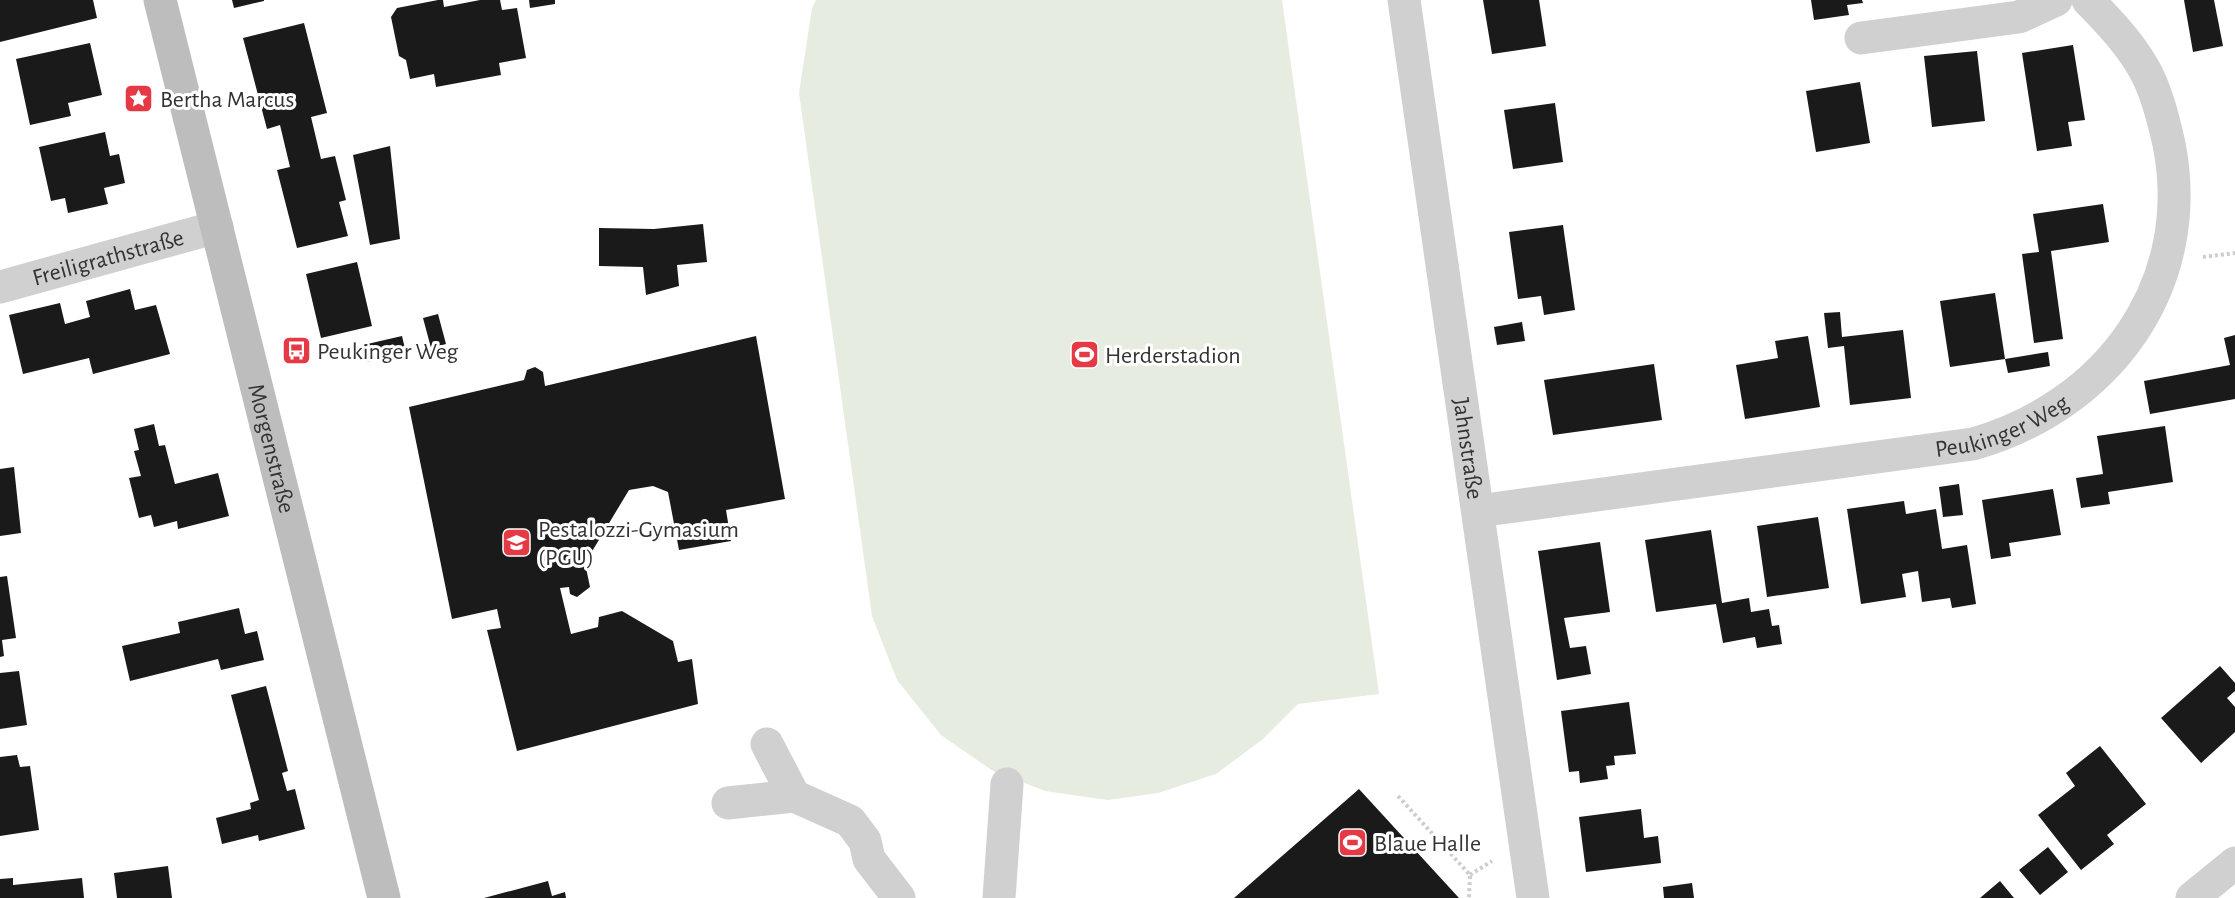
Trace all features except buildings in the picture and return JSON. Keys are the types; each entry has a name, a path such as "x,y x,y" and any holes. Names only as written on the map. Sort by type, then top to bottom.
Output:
{"main road":[{"name":"Morgenstraße","path":"159,0 384,898"}],"street":[{"name":"Jahnstraße","path":"1404,0 1533,898"},
{"path":"1861,38 2019,17 2056,0"},
{"name":"Peukinger Weg","path":"1478,511 1973,444 2007,434 2036,421 2086,386 2127,342 2142,319 2154,291 2168,241 2174,194 2166,131 2144,69 2112,25 2088,0"},
{"name":"Freiligrathstraße","path":"0,287 217,227"},
{"path":"767,744 794,796"},
{"path":"999,898 1007,784"},
{"path":"728,803 794,796 850,821 865,841 869,859 899,898"},
{"path":"2192,898 2235,863"}],"path":[{"path":"1398,796 1470,875 1469,898"}],"shaded area":[{"name":"Herderstadion","path":"816,0 1282,0 1379,694 1298,704 1263,739 1216,774 1158,793 1108,800 1045,791 993,771 941,735 897,680 872,616 799,93 812,8"}],"place":[{"name":"Bertha Marcus","path":"139,99"},
{"name":"Peukinger Weg","path":"296,351"},
{"name":"Herderstadion","path":"1084,355"},
{"name":"Pestalozzi-Gymasium (PGU)","path":"517,543"},
{"name":"Blaue Halle","path":"1353,843"}]}
